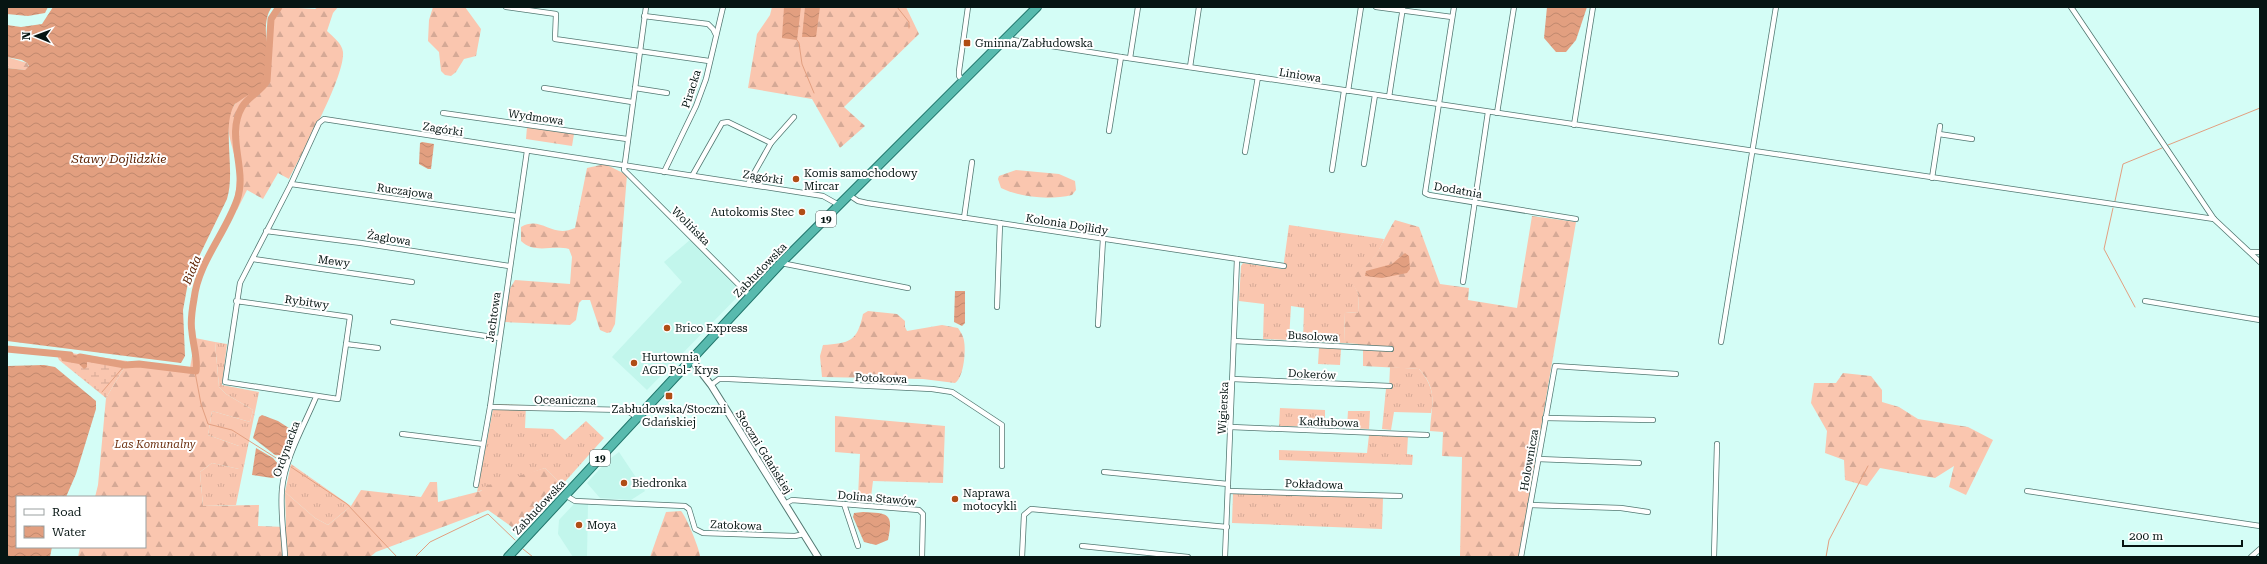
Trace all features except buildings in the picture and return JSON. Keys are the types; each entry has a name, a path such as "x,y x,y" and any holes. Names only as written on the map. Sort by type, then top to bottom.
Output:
{"highway":[{"name":"Zabłudowska","path":"508,557 750,296 1037,7"}],"street":[{"path":"506,7 556,14 554,39 709,61"},
{"path":"623,166 645,7 640,7"},
{"name":"Piracka","path":"664,172 696,106 706,79 709,61 723,7"},
{"path":"963,81 959,76 959,71 968,7"},
{"path":"1130,58 1138,7"},
{"path":"1190,67 1200,7"},
{"path":"1332,170 1361,7"},
{"path":"1376,7 1403,9 1452,17"},
{"path":"1439,104 1454,7"},
{"path":"1497,114 1514,7"},
{"path":"1574,125 1593,7"},
{"path":"1721,342 1776,7"},
{"path":"2071,7 2214,219 2260,262"},
{"path":"1390,97 1403,9"},
{"path":"644,16 708,24 714,28 716,35"},
{"name":"Liniowa","path":"1007,36 1013,40 1121,57 1752,152 2214,219"},
{"path":"1109,131 1121,57"},
{"path":"1245,152 1258,77"},
{"path":"544,88 632,102"},
{"path":"634,88 667,93"},
{"path":"1364,164 1375,95"},
{"name":"Dodatnia","path":"1439,104 1425,193 1429,195 1576,219"},
{"path":"1463,282 1488,112"},
{"name":"Wydmowa","path":"443,113 627,139"},
{"path":"748,184 771,143 794,117"},
{"name":"Zagórki","path":"316,397 225,382 236,301 240,283 291,184 319,123 324,119 823,196 839,205"},
{"path":"692,176 722,123 728,122 771,143"},
{"path":"1932,178 1940,126"},
{"path":"1939,134 1972,139"},
{"name":"Jachtowa","path":"476,485 490,406 509,266 527,151"},
{"path":"964,218 972,162"},
{"name":"Wolińska","path":"623,166 624,170 750,296"},
{"name":"Ruczajowa","path":"291,184 517,216"},
{"name":"Kolonia Dojlidy","path":"849,195 858,201 867,203 1284,266"},
{"path":"997,307 1000,223"},
{"name":"Żaglowa","path":"266,231 361,243 509,266"},
{"path":"1098,325 1103,239"},
{"path":"2250,252 2260,252"},
{"name":"Mewy","path":"253,259 412,282"},
{"name":"Wigierska","path":"1226,557 1228,484 1234,379 1237,260"},
{"path":"782,264 908,288"},
{"name":"Rybitwy","path":"236,301 350,317 338,399 316,397"},
{"path":"2145,301 2260,320"},
{"path":"393,322 499,338"},
{"name":"Busolowa","path":"1234,341 1391,349"},
{"path":"346,344 378,348"},
{"name":"Stoczni Gdańskiej","path":"692,359 711,385 818,557"},
{"name":"Holownicza","path":"1521,557 1555,366 1676,374"},
{"name":"Potokowa","path":"711,385 719,379 730,379 932,389 952,392 1002,425 1002,466"},
{"name":"Dokerów","path":"1234,379 1390,386"},
{"name":"Ordynacka","path":"285,557 282,499 283,483 291,456 316,397"},
{"name":"Oceaniczna","path":"490,406 626,410 638,417"},
{"path":"1546,418 1653,420"},
{"name":"Kadłubowa","path":"1231,427 1427,435"},
{"path":"402,434 483,444"},
{"path":"1714,557 1717,444"},
{"path":"1538,459 1638,463"},
{"path":"1104,472 1228,484"},
{"name":"Pokładowa","path":"1228,491 1400,496"},
{"path":"2027,491 2260,526"},
{"name":"Zatokowa","path":"565,495 575,501 685,506 689,509 695,529 703,533 795,536 804,534"},
{"name":"Dolina Stawów","path":"785,504 792,500 921,511 923,514 922,557"},
{"path":"844,504 858,546"},
{"path":"1530,506 1621,508 1648,512"},
{"path":"1022,557 1024,516 1027,511 1036,508 1227,527"},
{"path":"1082,546 1188,557"},
{"path":"2251,557 2260,549"}],"shaded area":[{"path":"690,240 744,290 647,390 612,357 682,282 664,262"},
{"path":"619,452 645,491 631,500 600,498 587,483 607,461"},
{"path":"574,504 588,504 587,557 573,557 558,534 559,520"}],"green space":[{"path":"281,7 315,9 318,7 338,7 333,13 327,31 341,46 343,52 342,64 322,115 289,179 278,173 263,199 247,190 237,210 235,201 237,171 228,130 229,116 240,98 257,83 265,71 267,60 267,41 272,36 273,16"},
{"path":"433,7 465,7 481,29 476,56 464,59 456,72 451,76 445,75 441,71 439,52 428,41 429,20"},
{"path":"772,7 906,7 919,34 844,107 865,126 840,148 812,99 748,88 757,34 770,15"},
{"path":"7,57 27,63 29,67 25,70 7,68"},
{"path":"527,127 574,134 572,146 526,139"},
{"path":"605,164 627,175 615,324 611,332 607,333 600,330 590,300 582,300 579,303 576,320 570,325 505,322 508,292 515,280 570,284 572,257 569,249 537,248 526,245 521,241 521,227 528,224 535,224 559,231 567,231 575,228 587,168"},
{"path":"1016,170 1059,174 1075,181 1076,190 1072,195 1045,198 1018,194 1001,188 998,179 999,176"},
{"path":"1532,216 1576,222 1519,557 1460,557 1462,457 1442,456 1443,432 1430,431 1432,391 1419,369 1363,366 1363,350 1358,346 1358,344 1344,343 1345,312 1358,313 1359,295 1349,277 1366,265 1377,253 1395,220 1419,227 1440,284 1469,288 1468,300 1517,308"},
{"path":"1289,225 1384,239 1375,257 1362,270 1350,277 1359,295 1358,313 1345,312 1344,343 1303,341 1304,308 1291,306 1289,340 1263,339 1264,304 1239,301 1241,266 1243,263 1283,269"},
{"path":"868,311 897,314 905,321 907,331 942,325 958,328 963,337 965,355 963,369 958,380 955,383 923,379 822,377 820,356 823,345 846,342 855,336 863,314"},
{"name":"Las Komunalny","path":"195,338 215,342 219,387 226,394 253,410 250,422 212,411 208,435 239,446 243,455 239,469 212,463 200,472 203,506 259,505 258,526 286,527 285,492 315,518 328,525 351,506 361,490 421,497 430,482 437,482 438,502 481,491 485,486 545,468 562,485 519,532 488,510 376,552 370,557 78,557 80,548 146,548 146,496 95,496 98,485 106,398 127,363 190,368"},
{"path":"215,342 227,344 222,385 259,392 236,505 203,506 200,472 212,463 239,469 239,446 208,435 212,411 250,422 253,410 226,394 219,387"},
{"path":"1319,348 1341,349 1340,365 1318,364"},
{"path":"57,351 127,361 127,363 106,398 59,360 56,353"},
{"path":"1390,367 1419,369 1429,384 1432,395 1431,413 1394,412 1391,430 1382,429 1386,389 1389,389"},
{"path":"1843,373 1871,376 1882,390 1882,402 1899,407 1918,419 1968,427 1993,440 1966,495 1949,487 1954,466 1935,478 1880,468 1867,486 1845,480 1844,460 1825,453 1827,431 1811,403 1814,383 1836,383"},
{"path":"494,404 526,405 525,428 553,429 565,440 586,421 604,438 562,485 545,468 477,492"},
{"path":"1280,408 1325,410 1325,427 1279,426"},
{"path":"1348,411 1370,411 1369,429 1347,428"},
{"path":"835,416 945,426 943,483 873,481 871,497 858,497 860,454 835,452"},
{"path":"1369,435 1408,436 1407,454 1413,455 1412,465 1279,460 1279,450 1367,453"},
{"path":"291,464 351,506 328,525 315,518 285,492"},
{"path":"1233,493 1383,498 1382,529 1232,523"},
{"path":"681,511 692,533 700,557 650,557 666,512"}],"water":[{"path":"7,7 48,7 45,13 28,16 7,14"},
{"name":"Stawy Dojlidzkie","path":"53,7 272,7 266,24 266,75 262,83 256,89 235,104 231,113 229,123 230,175 227,199 189,277 183,310 185,356 181,363 7,341 7,68 25,70 29,66 22,60 7,57 7,25 21,27 42,24"},
{"path":"784,7 801,7 797,40 782,38"},
{"path":"805,7 820,7 816,37 802,37"},
{"path":"1547,7 1587,7 1576,40 1566,52 1556,52 1544,38"},
{"path":"420,143 434,144 431,169 419,164"},
{"path":"1405,253 1409,256 1410,269 1407,273 1382,278 1365,276 1366,271 1392,264"},
{"path":"955,291 965,291 965,323 962,326 954,322"},
{"path":"63,353 90,358 87,362 87,367 84,369 79,364 62,361 60,355"},
{"path":"44,365 55,367 96,401 96,409 76,474 66,496 16,496 16,548 52,548 50,557 7,557 7,366"},
{"path":"262,415 278,421 292,430 284,456 275,455 253,438 259,417"},
{"path":"256,448 273,458 279,465 276,477 272,478 252,475"},
{"path":"854,513 878,513 887,516 890,524 888,540 876,545 864,542 853,517"}],"waterway":[{"name":"Biała","path":"80,357 125,365 139,364 196,371 196,357 191,324 197,286 206,261 226,225 237,200 240,189 236,141 237,118 245,103 267,81 271,19 279,7"},
{"path":"897,7 909,22 909,28"},
{"path":"797,40 799,43 802,64 814,93"},
{"path":"2168,145 2260,108"},
{"path":"2115,201 2123,164 2162,148"},
{"path":"2113,208 2104,249 2135,307"},
{"name":"Biała","path":"7,349 70,355"},
{"path":"102,392 125,365"},
{"path":"195,372 201,404 208,424 232,430 284,463"},
{"path":"1826,557 1829,540 1868,466"},
{"path":"291,467 347,504 397,557"},
{"path":"415,557 430,542 488,514 515,540"},
{"path":"523,549 533,557"}],"place":[{"name":"Gminna/Zabłudowska","path":"967,43"},
{"name":"Komis samochodowy Mircar","path":"796,179"},
{"name":"Autokomis Stec","path":"802,212"},
{"name":"Brico Express","path":"667,328"},
{"name":"Hurtownia AGD Pol- Krys","path":"634,363"},
{"name":"Zabłudowska/Stoczni Gdańskiej","path":"669,396"},
{"name":"Biedronka","path":"624,483"},
{"name":"Naprawa motocykli","path":"955,499"},
{"name":"Moya","path":"579,525"}]}
